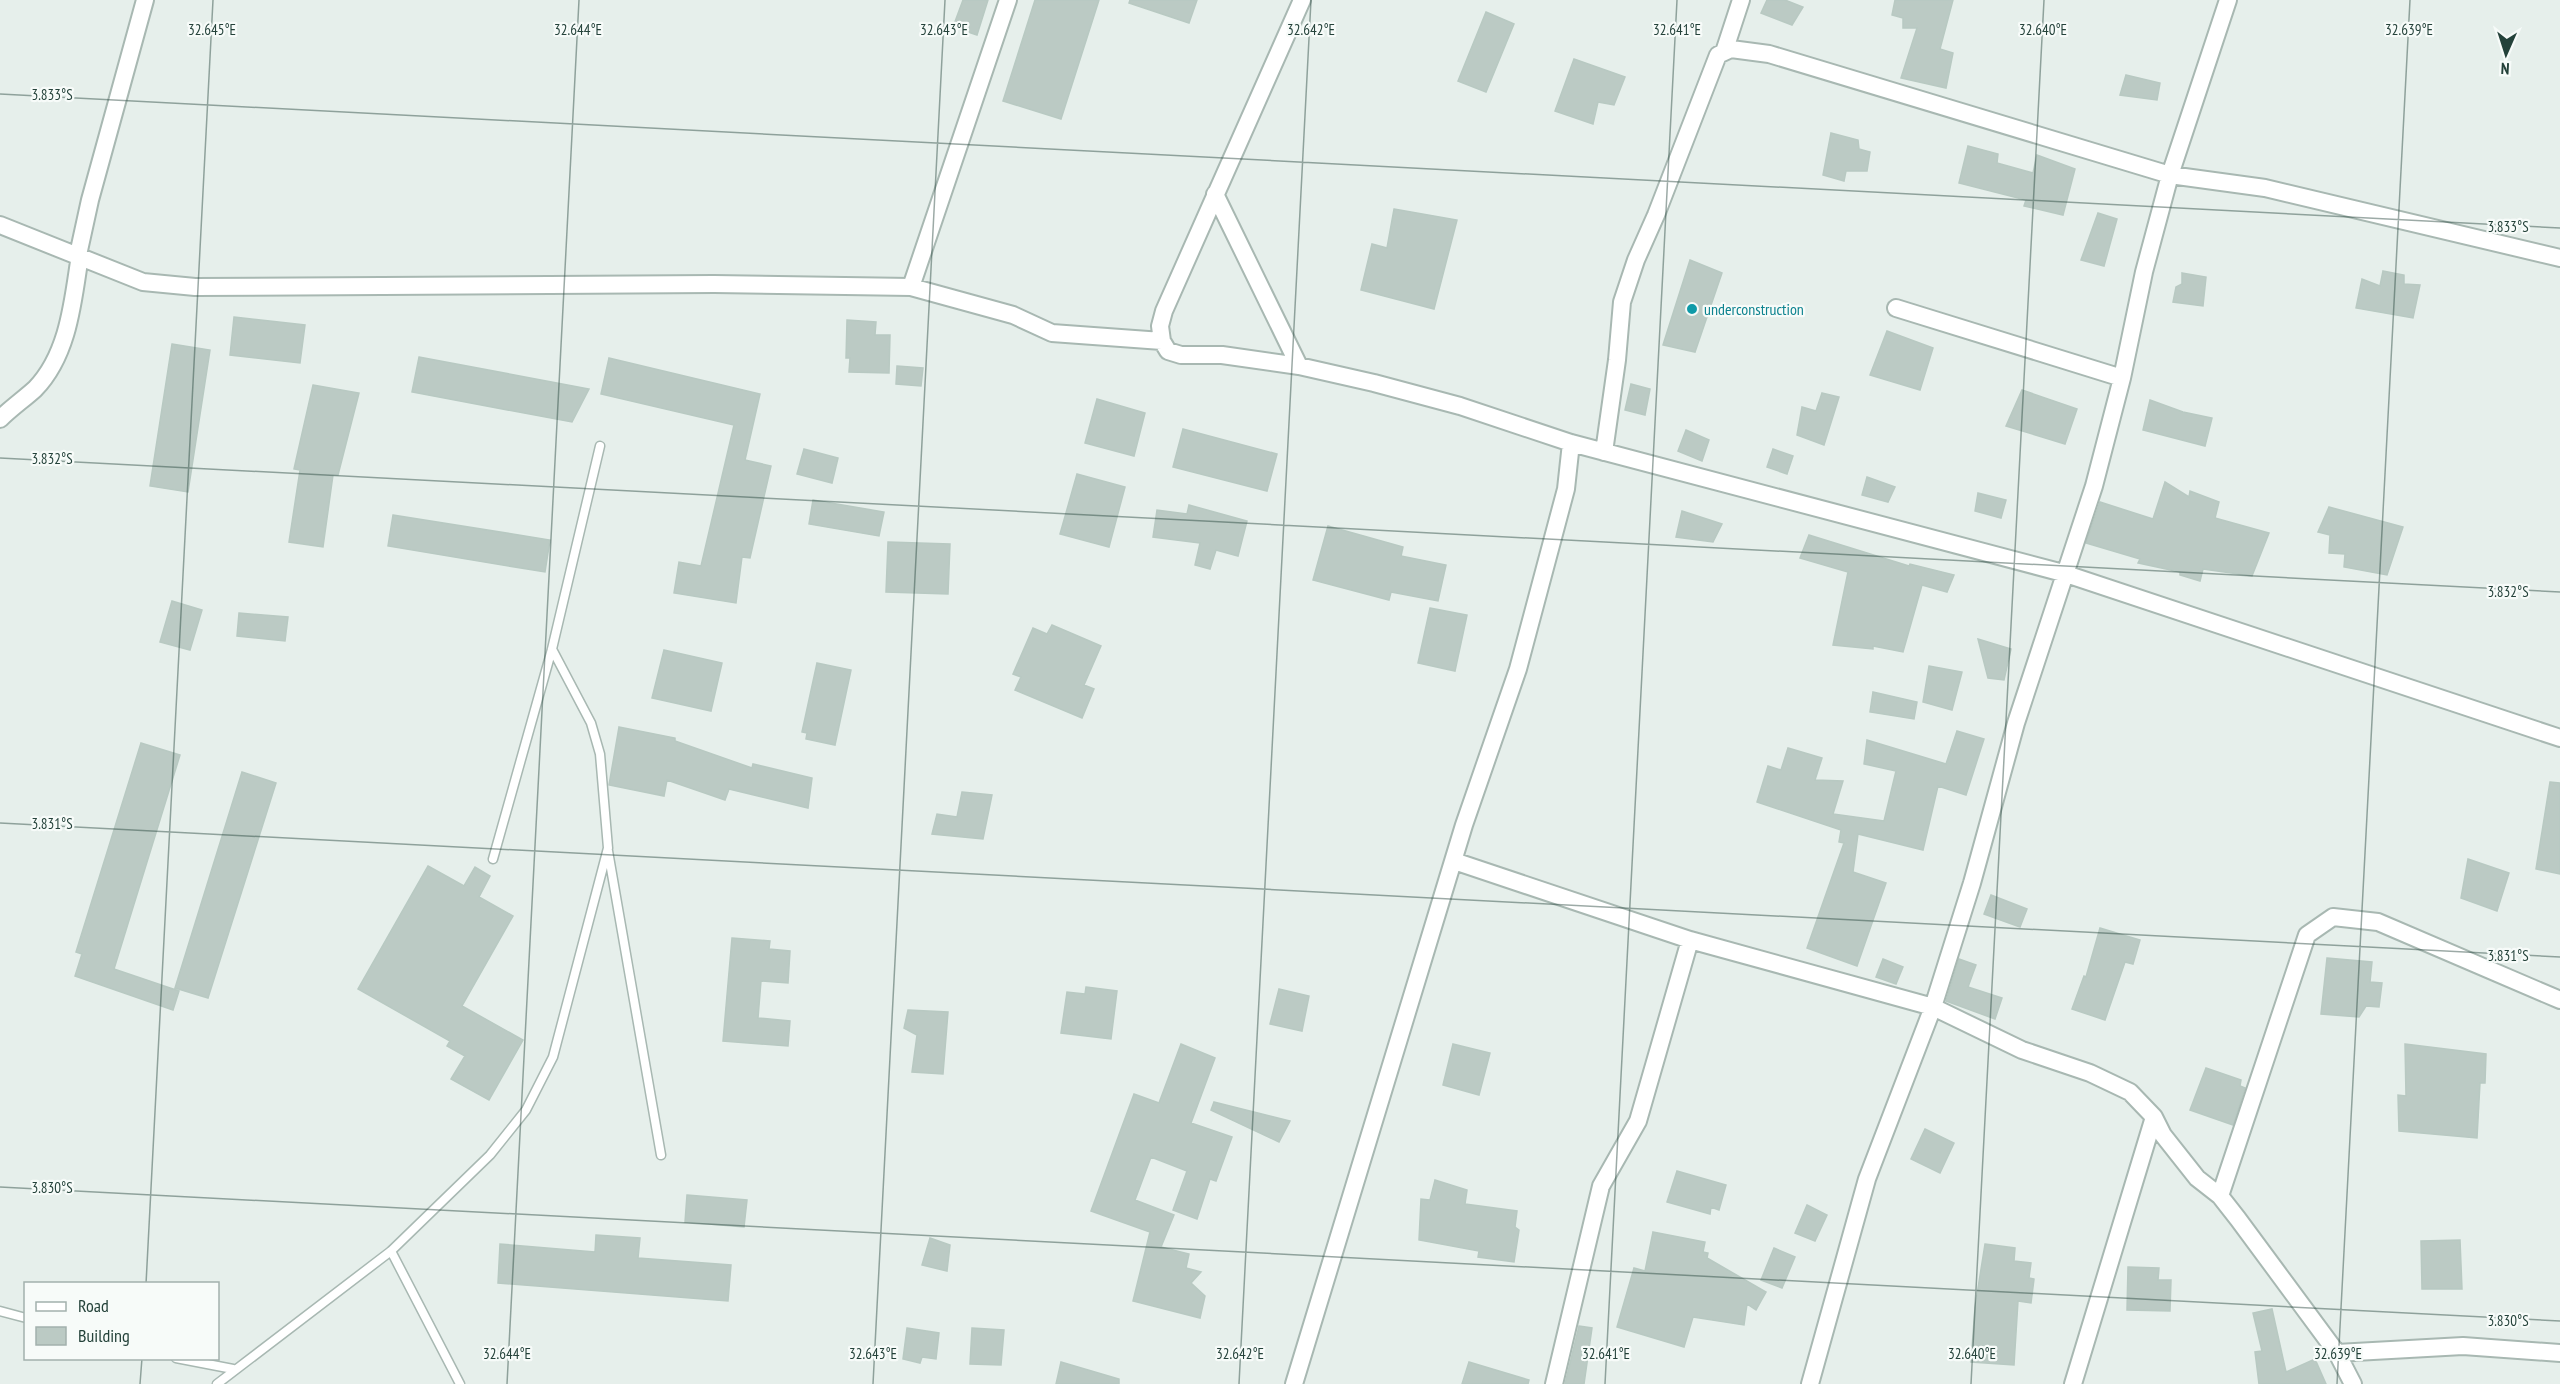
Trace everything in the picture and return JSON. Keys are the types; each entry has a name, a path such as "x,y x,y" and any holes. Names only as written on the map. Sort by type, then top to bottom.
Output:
{"street":[{"path":"0,419 35,388 51,369 69,322 90,200 145,0"},
{"path":"911,287 1008,0"},
{"path":"1302,0 1164,311 1160,326 1162,340 1168,351 1181,355 1222,355 1299,366 1460,406 1571,443 2063,573 2560,738"},
{"path":"1724,52 1741,0"},
{"path":"1810,1384 1867,1179 1933,1007 1972,883 2016,723 2063,573 2094,486 2122,378 2144,272 2170,175 2228,0"},
{"path":"1604,452 1610,423 1622,302 1636,260 1656,215 1718,55 1731,49 1769,54 2170,175 2265,188 2560,258"},
{"path":"1215,194 1299,366"},
{"path":"0,225 143,282 195,287 714,284 911,287 1012,315 1052,333 1162,340"},
{"path":"1896,308 2122,378"},
{"path":"0,403 17,403"},
{"path":"1294,1384 1454,861 1518,669 1566,489 1571,443"},
{"path":"1454,861 1690,940 1933,1007 2022,1050 2090,1073 2130,1092 2154,1117 2163,1135 2197,1178 2220,1196 2337,1353 2353,1384"},
{"path":"2220,1196 2307,934 2333,917 2378,922 2560,1000"},
{"path":"1554,1384 1601,1186 1638,1121 1690,940"},
{"path":"2073,1384 2154,1117"},
{"path":"2337,1353 2463,1346 2560,1353"}],"lane":[{"path":"493,859 552,649 600,446"},
{"path":"552,649 591,723 600,754 608,848 661,1155"},
{"path":"217,1384 233,1369 391,1251 490,1155 526,1110 553,1057 608,848"},
{"path":"391,1251 460,1384"},
{"path":"0,1311 24,1317"},
{"path":"182,1360 233,1369"}],"building":[{"path":"963,0 988,0 977,35 953,27"},
{"path":"1035,0 1099,0 1061,119 1003,101"},
{"path":"1130,0 1197,0 1189,23 1129,3"},
{"path":"1767,0 1785,0 1803,7 1792,25 1761,13"},
{"path":"1895,0 1953,0 1940,49 1953,53 1946,88 1901,78 1917,28 1903,28 1903,18 1892,15"},
{"path":"1486,12 1514,24 1486,92 1458,81"},
{"path":"1574,59 1625,77 1614,105 1598,102 1593,124 1555,111"},
{"path":"2126,75 2160,83 2157,100 2120,95"},
{"path":"1831,133 1858,140 1859,149 1870,152 1867,171 1846,171 1844,181 1823,175"},
{"path":"1968,146 1998,154 1997,163 2033,173 2037,155 2075,169 2063,215 2024,206 2026,200 1959,183"},
{"path":"1394,209 1457,220 1434,309 1361,290 1372,244 1387,248"},
{"path":"2098,213 2117,219 2104,266 2081,260"},
{"name":"underconstruction","path":"1690,260 1722,273 1695,352 1663,345"},
{"path":"2383,271 2404,275 2404,284 2420,285 2413,318 2356,308 2362,279 2380,286"},
{"path":"2182,273 2206,277 2203,306 2173,302 2176,287 2182,284"},
{"path":"234,317 305,325 300,363 230,355"},
{"path":"847,320 876,322 875,335 890,335 889,373 849,372 850,358 846,358"},
{"path":"1887,331 1933,348 1920,390 1870,375"},
{"path":"172,344 210,350 188,492 150,486"},
{"path":"419,357 589,389 572,422 412,392"},
{"path":"609,358 760,394 745,460 771,466 750,558 742,557 736,603 674,593 679,562 701,566 734,425 601,394"},
{"path":"897,366 923,368 921,386 896,384"},
{"path":"1631,384 1650,389 1645,415 1625,410"},
{"path":"313,385 359,393 338,475 333,475 323,547 289,542 300,470 294,469"},
{"path":"2022,390 2077,409 2065,444 2006,426"},
{"path":"1822,393 1839,397 1824,445 1797,435 1802,407 1816,411"},
{"path":"1097,399 1145,413 1134,456 1085,443"},
{"path":"2150,400 2183,412 2212,418 2205,446 2143,430"},
{"path":"1183,429 1277,454 1267,491 1173,467"},
{"path":"1686,430 1709,440 1702,461 1678,451"},
{"path":"804,449 838,458 832,483 797,474"},
{"path":"1773,449 1793,456 1787,474 1767,467"},
{"path":"1077,474 1125,487 1109,547 1060,534"},
{"path":"1867,477 1895,487 1888,502 1862,495"},
{"path":"2165,482 2189,497 2190,491 2219,502 2215,518 2269,533 2252,576 2203,569 2200,581 2180,575 2180,572 2138,563 2140,559 2086,543 2100,502 2153,519"},
{"path":"1978,493 2006,500 2001,518 1975,511"},
{"path":"813,500 884,512 879,536 809,524"},
{"path":"1189,505 1247,521 1238,556 1216,550 1210,569 1195,565 1200,543 1153,537 1157,510 1187,514"},
{"path":"2329,507 2403,527 2387,575 2344,567 2345,554 2329,553 2330,535 2318,532"},
{"path":"1682,511 1722,524 1713,542 1676,537"},
{"path":"393,515 550,540 545,572 388,546"},
{"path":"1328,526 1403,547 1401,556 1446,565 1438,601 1391,592 1389,600 1313,580"},
{"path":"1809,535 1909,566 1910,564 1954,575 1947,592 1922,585 1903,652 1873,646 1873,649 1833,645 1848,572 1800,558"},
{"path":"888,542 950,544 948,594 886,592"},
{"path":"172,601 202,610 190,650 160,642"},
{"path":"1430,608 1467,615 1455,671 1418,663"},
{"path":"239,613 288,617 285,641 237,636"},
{"path":"1052,625 1101,646 1084,685 1094,689 1082,718 1015,690 1021,677 1013,674 1033,628 1047,634"},
{"path":"1978,639 2011,649 2004,680 1988,678"},
{"path":"664,650 722,663 711,711 652,698"},
{"path":"817,663 851,670 835,745 806,739 807,733 802,732"},
{"path":"1929,666 1962,672 1952,710 1923,702"},
{"path":"1873,692 1917,702 1914,719 1870,712"},
{"path":"619,727 675,738 675,741 752,768 753,764 812,778 808,808 729,789 725,800 667,780 664,796 609,785"},
{"path":"1957,731 1984,739 1966,795 1938,786 1923,850 1858,834 1853,872 1886,883 1857,966 1807,948 1844,843 1839,842 1841,830 1757,802 1768,766 1781,770 1788,748 1822,758 1815,780 1843,781 1833,814 1884,821 1896,771 1864,764 1867,740 1946,764"},
{"path":"141,743 180,755 114,969 179,991 173,1010 75,976 82,954 76,952"},
{"path":"242,772 276,783 208,998 175,988"},
{"path":"2550,782 2560,783 2560,874 2536,869"},
{"path":"962,792 992,795 983,839 932,834 937,814 957,817"},
{"path":"2468,859 2509,873 2497,911 2461,898"},
{"path":"428,866 464,886 475,867 490,876 479,897 513,916 462,1006 523,1040 489,1100 451,1079 465,1056 447,1046 450,1041 358,989"},
{"path":"1991,895 2027,909 2020,927 1984,914"},
{"path":"2100,928 2140,940 2133,964 2125,962 2105,1020 2072,1009 2084,976 2086,977"},
{"path":"732,938 770,941 769,949 790,951 788,983 761,981 758,1018 790,1021 788,1046 723,1041"},
{"path":"2327,958 2372,962 2370,982 2382,983 2379,1007 2366,1006 2359,1017 2321,1014"},
{"path":"1883,959 1903,967 1896,984 1876,977"},
{"path":"1959,959 1976,965 1968,987 2002,998 1995,1019 1946,1001"},
{"path":"1086,987 1117,991 1111,1039 1061,1033 1067,992 1085,994"},
{"path":"1279,989 1309,996 1302,1031 1270,1024"},
{"path":"908,1010 948,1012 943,1074 912,1072 917,1035 904,1028"},
{"path":"1181,1044 1215,1058 1191,1123 1232,1137 1216,1181 1210,1179 1197,1219 1173,1210 1187,1171 1151,1157 1135,1200 1174,1215 1161,1247 1189,1254 1186,1268 1201,1272 1191,1283 1205,1296 1200,1318 1133,1301 1150,1232 1091,1211 1134,1094 1159,1103"},
{"path":"1453,1044 1490,1053 1479,1095 1443,1085"},
{"path":"2405,1044 2486,1054 2485,1083 2480,1083 2477,1138 2399,1131 2398,1095 2406,1096"},
{"path":"2206,1068 2241,1080 2240,1086 2245,1088 2233,1125 2190,1110"},
{"path":"1214,1102 1290,1121 1279,1142 1211,1110"},
{"path":"1925,1129 1954,1143 1940,1173 1911,1159"},
{"path":"1677,1171 1726,1185 1719,1210 1711,1207 1710,1214 1667,1202"},
{"path":"1435,1180 1467,1190 1465,1204 1517,1211 1515,1227 1519,1230 1514,1262 1478,1257 1479,1251 1419,1240 1421,1199 1430,1200"},
{"path":"687,1195 747,1200 744,1227 685,1222"},
{"path":"1807,1205 1827,1215 1815,1241 1795,1233"},
{"path":"1653,1232 1705,1242 1703,1252 1708,1253 1707,1258 1766,1292 1756,1310 1747,1304 1744,1325 1693,1317 1684,1347 1617,1327 1634,1268 1645,1271"},
{"path":"596,1235 640,1238 638,1258 731,1265 728,1301 498,1283 500,1244 595,1252"},
{"path":"930,1238 950,1245 947,1271 922,1265"},
{"path":"2460,1240 2462,1289 2422,1289 2421,1241"},
{"path":"1985,1244 2015,1248 2014,1261 2031,1263 2029,1278 2034,1279 2031,1303 2018,1301 2014,1365 1971,1362 1975,1307"},
{"path":"1774,1248 1795,1257 1782,1288 1761,1280"},
{"path":"2128,1267 2159,1268 2158,1280 2171,1280 2170,1311 2127,1310"},
{"path":"2272,1309 2286,1372 2315,1359 2326,1384 2259,1384 2255,1352 2262,1351 2253,1313"},
{"path":"1579,1326 1592,1328 1584,1384 1565,1384"},
{"path":"907,1328 939,1333 936,1359 922,1357 920,1363 903,1359"},
{"path":"972,1328 1004,1330 1001,1365 970,1364"},
{"path":"1061,1362 1119,1379 1119,1384 1056,1384"},
{"path":"1469,1362 1529,1380 1528,1384 1462,1384"}],"place":[{"name":"underconstruction","path":"1692,309"}]}
